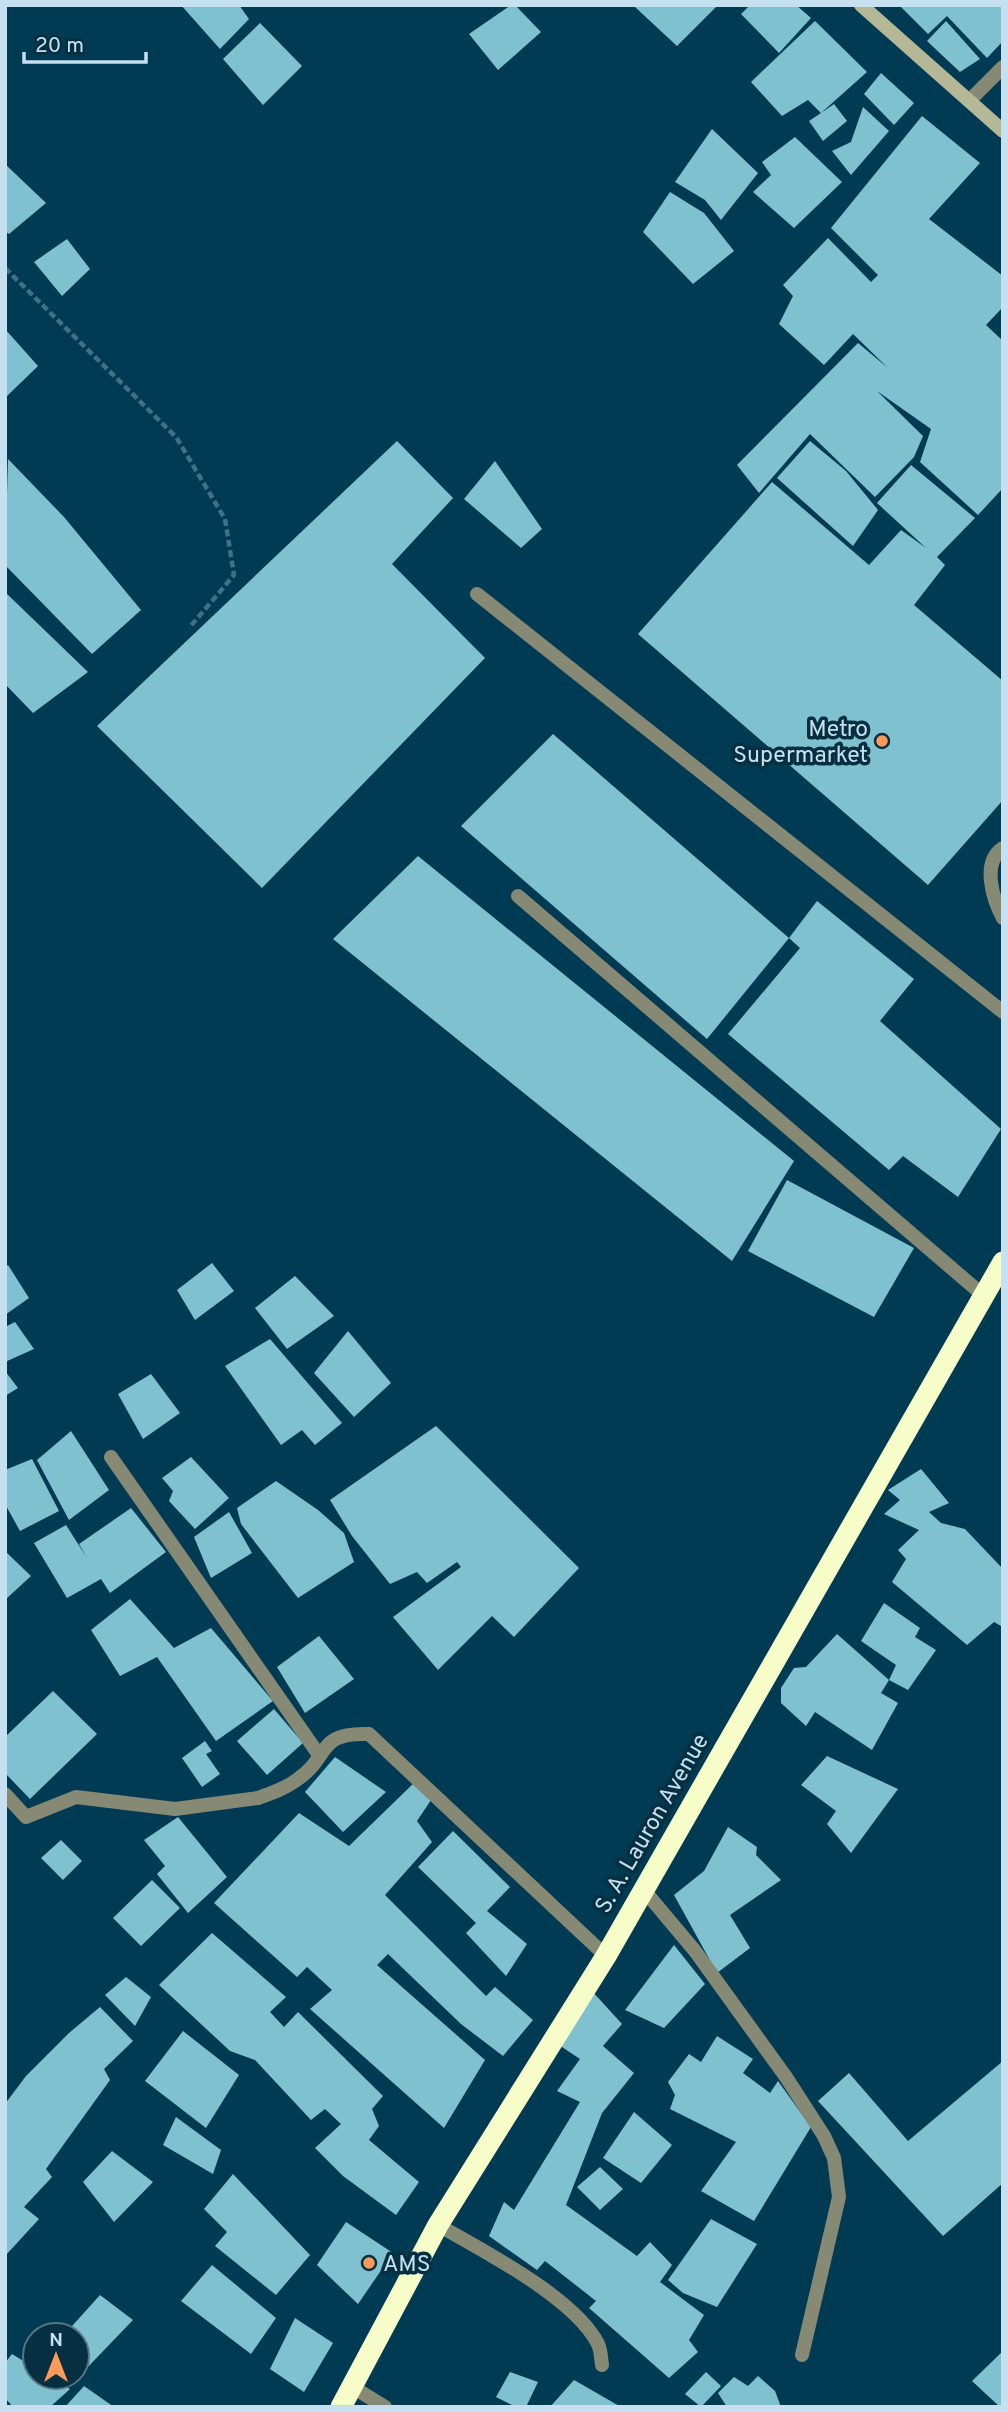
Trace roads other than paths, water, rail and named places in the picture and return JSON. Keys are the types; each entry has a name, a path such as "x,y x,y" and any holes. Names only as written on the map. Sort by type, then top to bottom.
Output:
{"highway":[{"name":"S. A. Lauron Avenue","path":"341,2407 438,2225 606,1956 1003,1262"}],"street":[{"path":"861,5 1003,131"},
{"path":"969,101 1003,67"},
{"path":"477,594 1003,1012"},
{"path":"1003,848 991,866 993,901 1003,918"},
{"path":"518,896 984,1296"},
{"path":"111,1457 319,1755"},
{"path":"5,1794 26,1817 76,1797 175,1809 258,1798 301,1778 330,1742 345,1733 369,1734 606,1956"},
{"path":"643,1889 695,1951 786,2077 824,2136 834,2158 839,2197 802,2355"},
{"path":"438,2225 531,2278 584,2325 598,2345 603,2365"},
{"path":"351,2386 385,2407"}],"place":[{"name":"Metro Supermarket","path":"882,741"},
{"name":"AMS","path":"369,2263"}]}
